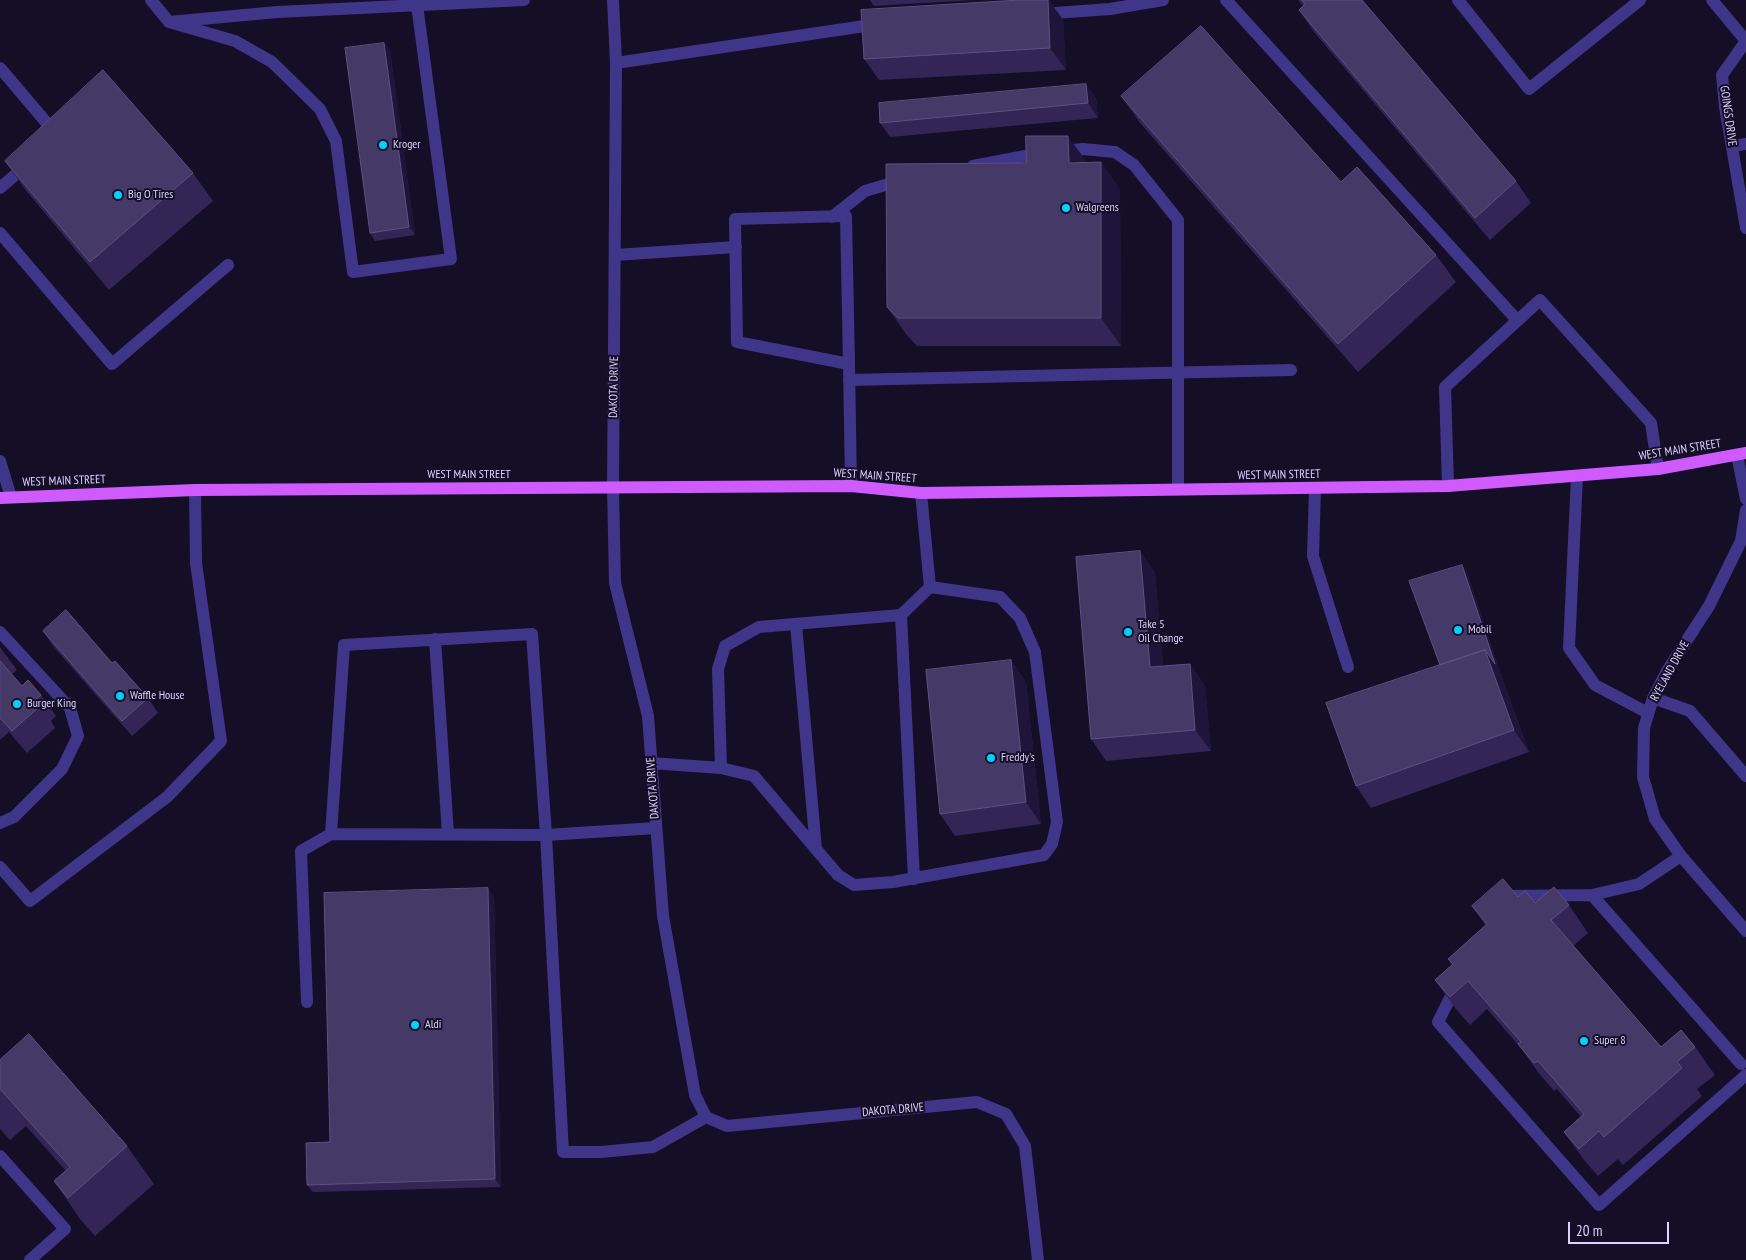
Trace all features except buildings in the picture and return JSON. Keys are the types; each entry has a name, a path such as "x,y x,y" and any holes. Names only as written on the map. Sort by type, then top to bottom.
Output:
{"main road":[{"name":"WEST MAIN STREET","path":"5,497 195,490 851,486 922,493 1448,486 1658,469 1742,454"}],"street":[{"path":"150,0 169,22 235,41 272,62 320,109 336,141 353,272 451,259 417,5"},
{"path":"169,22 277,12 524,0"},
{"name":"DAKOTA DRIVE","path":"613,0 616,63 613,488 615,583 648,716 663,916 695,1095 706,1117 727,1126 977,1102 1006,1114 1025,1146 1038,1260"},
{"path":"1031,14 1110,9 1163,0"},
{"path":"1226,0 1517,320"},
{"path":"1458,0 1529,89 1640,0"},
{"path":"1712,0 1746,41"},
{"path":"616,63 872,25 892,24"},
{"name":"GOINGS DRIVE","path":"1746,41 1722,76 1725,106 1746,228"},
{"path":"0,68 59,138 52,144"},
{"path":"1732,146 1746,144"},
{"path":"963,168 1040,153 1083,149 1115,152 1134,165 1178,220 1178,490"},
{"path":"0,188 37,156"},
{"path":"832,217 865,192 914,178"},
{"path":"849,364 737,342 735,219 846,216 849,364 851,486"},
{"path":"0,234 112,364 228,265"},
{"path":"615,255 736,246"},
{"path":"1448,486 1445,387 1540,300 1651,423 1658,469"},
{"path":"849,380 1291,370"},
{"path":"1742,454 1746,499"},
{"path":"0,461 5,497"},
{"path":"1577,476 1569,648 1595,685 1648,713"},
{"path":"1315,488 1312,556 1348,667"},
{"path":"0,866 30,901 167,797 221,741 196,563 195,490"},
{"path":"922,493 930,587"},
{"name":"RYELAND DRIVE","path":"1746,510 1743,543 1709,606 1667,670 1652,698 1644,728 1644,777 1655,819 1681,856 1746,931"},
{"path":"721,768 718,669 725,646 759,627 901,615 930,587"},
{"path":"651,763 721,768 754,776 838,876 854,885 914,879 1044,855 1052,844 1056,822 1035,652 1020,618 1000,597 930,587"},
{"path":"901,615 914,879"},
{"path":"796,624 816,849"},
{"path":"0,632 70,708 78,736 62,769 14,817 0,823"},
{"path":"331,834 344,645 532,634 546,835 563,1152 601,1152 653,1146 706,1117"},
{"path":"435,640 448,834"},
{"path":"1652,698 1690,712 1746,776"},
{"path":"307,1002 301,851 331,834 546,835 656,828"},
{"path":"1494,912 1502,896 1592,895 1639,884 1681,856"},
{"path":"1464,972 1438,1022 1599,1205 1745,1066 1592,895"},
{"path":"0,1156 65,1229 30,1260"}],"place":[{"name":"Kroger","path":"383,145"},
{"name":"Big O Tires","path":"118,195"},
{"name":"Walgreens","path":"1066,208"},
{"name":"Mobil","path":"1458,630"},
{"name":"Take 5 Oil Change","path":"1128,632"},
{"name":"Waffle House","path":"120,696"},
{"name":"Burger King","path":"17,704"},
{"name":"Freddy's","path":"991,758"},
{"name":"Aldi","path":"415,1025"},
{"name":"Super 8","path":"1584,1041"}]}
